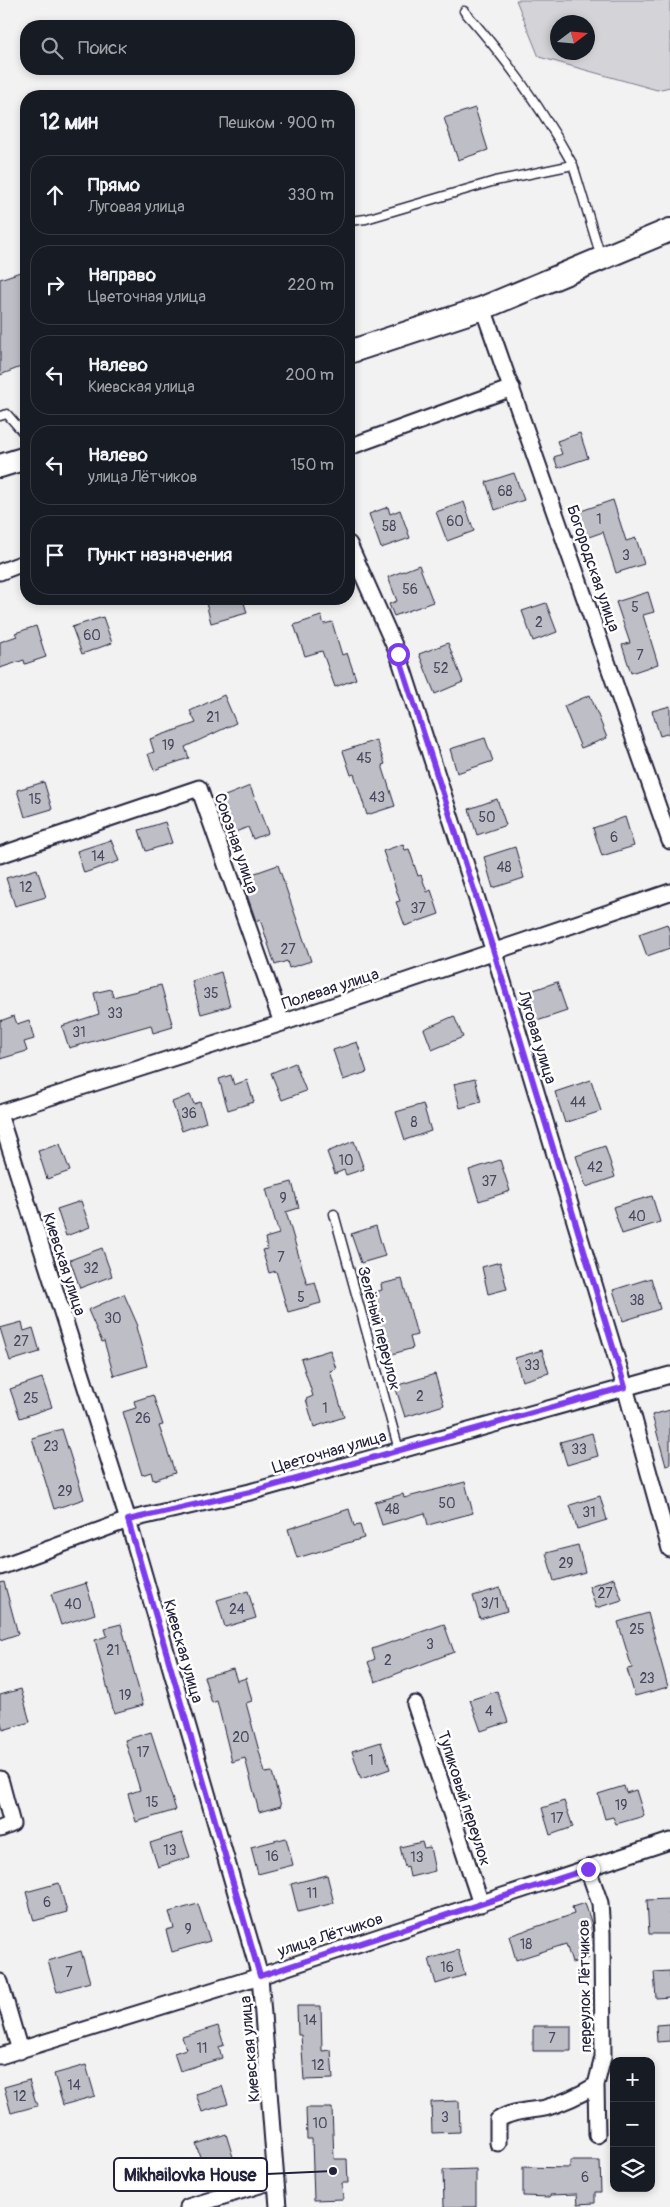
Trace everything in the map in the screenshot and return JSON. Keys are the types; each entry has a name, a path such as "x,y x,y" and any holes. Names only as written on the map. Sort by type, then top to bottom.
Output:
{"main road":[{"path":"355,350 483,308 670,230"},
{"path":"0,466 20,460"}],"street":[{"name":"Богородская улица","path":"483,308 670,841"},
{"path":"355,445 512,388"},
{"name":"Луговая улица","path":"355,557 398,654 494,952 625,1387 670,1549"},
{"path":"0,572 20,564"},
{"name":"Союзная улица","path":"0,854 199,788 282,1023"},
{"name":"Полевая улица","path":"0,1115 282,1023 670,892"},
{"name":"Киевская улица","path":"0,1115 128,1520 260,1976 278,2207"},
{"name":"Цветочная улица","path":"0,1567 128,1520 250,1492 670,1375"},
{"name":"Тупиковый переулок","path":"416,1704 481,1904"},
{"path":"0,1779 12,1824 0,1829"},
{"name":"улица Лётчиков","path":"0,2056 260,1976 670,1841"},
{"name":"переулок Лётчиков","path":"588,1869 600,1903 602,1933 603,2057 596,2085 597,2135"},
{"path":"0,1982 20,2051"},
{"path":"498,2143 498,2120 505,2116 546,2107 574,2098 596,2085"},
{"path":"188,2207 276,2180"}],"lane":[{"path":"464,11 492,42 560,140 573,165 602,258"},
{"path":"355,221 366,220 495,181 573,165"},
{"path":"0,416 7,414 20,429"},
{"name":"Зелёный переулок","path":"334,1214 399,1450"}],"shaded area":[{"path":"516,0 670,0 670,87 657,90 539,57"}],"building":[{"path":"475,108 488,150 458,160 444,118"},
{"path":"20,272 20,367 0,375 0,279"},
{"path":"580,433 588,458 558,468 554,457 562,454 557,441"},
{"path":"514,473 524,500 495,510 486,482"},
{"path":"613,500 626,541 636,538 644,564 616,573 603,532 586,538 578,512"},
{"path":"464,502 474,531 447,541 436,512"},
{"path":"388,507 390,514 400,510 410,538 381,548 369,514"},
{"path":"419,565 433,602 394,616 389,604 397,601 388,577"},
{"path":"648,592 654,612 643,615 658,664 631,673 622,645 630,643 616,602"},
{"path":"546,603 557,632 533,641 522,611"},
{"path":"206,605 245,605 247,613 211,623"},
{"path":"321,616 324,624 332,622 342,655 347,653 356,679 335,687 322,651 305,656 294,625"},
{"path":"103,617 112,643 82,654 72,627"},
{"path":"36,626 46,657 25,664 24,660 0,668 0,642 17,636 15,633"},
{"path":"448,643 463,682 435,694 419,654"},
{"path":"224,695 236,723 185,747 189,758 154,770 148,754 154,752 150,739 196,723 190,711"},
{"path":"590,695 607,738 581,748 564,706"},
{"path":"670,706 670,733 660,736 652,711"},
{"path":"485,738 493,761 457,773 450,749"},
{"path":"376,740 385,764 382,765 395,806 367,815 354,774 351,775 343,751"},
{"path":"44,782 52,809 25,817 17,790"},
{"path":"250,786 268,833 253,839 248,827 228,835 215,800"},
{"path":"497,799 506,825 477,835 469,809"},
{"path":"625,817 634,846 602,856 593,828"},
{"path":"165,822 172,843 146,851 139,830"},
{"path":"111,840 119,861 84,873 77,851"},
{"path":"403,844 405,850 409,849 418,876 421,875 427,892 431,890 439,914 405,926 396,902 400,901 383,851"},
{"path":"515,847 524,878 493,888 484,857"},
{"path":"278,865 311,961 289,968 287,961 275,965 260,919 256,921 241,878"},
{"path":"37,869 46,897 15,906 6,878"},
{"path":"667,924 670,933 670,948 647,956 639,934"},
{"path":"221,972 230,1006 201,1014 192,981"},
{"path":"557,982 567,1011 531,1023 522,994"},
{"path":"161,985 173,1027 153,1033 151,1025 69,1048 62,1026 99,1014 94,993 111,989 113,997"},
{"path":"14,1016 17,1024 29,1020 34,1039 24,1042 27,1051 0,1059 0,1021"},
{"path":"454,1016 463,1037 432,1050 424,1029"},
{"path":"357,1042 367,1072 343,1080 333,1050"},
{"path":"295,1063 306,1091 282,1100 271,1073"},
{"path":"231,1075 234,1085 247,1080 254,1102 228,1110 219,1079"},
{"path":"475,1079 481,1102 460,1108 454,1084"},
{"path":"591,1080 601,1111 565,1123 555,1092"},
{"path":"190,1095 194,1104 200,1102 206,1122 182,1131 172,1102"},
{"path":"423,1104 431,1131 405,1140 396,1112"},
{"path":"354,1141 364,1169 346,1175 344,1170 335,1174 327,1152"},
{"path":"60,1144 70,1171 47,1179 38,1151"},
{"path":"605,1146 615,1177 586,1187 576,1156"},
{"path":"500,1160 510,1191 479,1201 469,1170"},
{"path":"292,1182 299,1208 286,1212 307,1284 315,1282 321,1303 288,1312 276,1271 269,1273 262,1250 267,1249 265,1238 279,1234 266,1189"},
{"path":"652,1196 660,1222 622,1234 613,1207"},
{"path":"81,1201 90,1227 66,1236 57,1209"},
{"path":"376,1226 385,1256 361,1263 351,1234"},
{"path":"102,1248 112,1276 80,1288 70,1260"},
{"path":"500,1262 507,1289 488,1294 482,1267"},
{"path":"651,1278 660,1309 623,1321 613,1290"},
{"path":"402,1279 417,1335 410,1337 413,1348 389,1355 372,1293 382,1290 381,1284"},
{"path":"124,1294 138,1326 136,1327 147,1366 114,1376 104,1341 102,1342 88,1310"},
{"path":"22,1322 24,1331 33,1328 40,1352 10,1361 0,1328"},
{"path":"330,1350 336,1369 330,1371 344,1417 314,1427 306,1399 313,1396 301,1359"},
{"path":"542,1350 549,1373 522,1381 515,1358"},
{"path":"435,1374 444,1405 405,1417 395,1386"},
{"path":"42,1378 52,1407 20,1418 10,1389"},
{"path":"153,1395 163,1425 159,1426 175,1473 153,1480 151,1472 142,1475 123,1412 136,1408 134,1401"},
{"path":"670,1410 670,1465 666,1466 652,1415"},
{"path":"62,1429 84,1499 54,1509 32,1438"},
{"path":"592,1433 598,1456 567,1465 560,1442"},
{"path":"465,1482 473,1513 428,1525 425,1513 382,1525 375,1502 403,1494 404,1498"},
{"path":"600,1496 607,1520 577,1529 570,1505"},
{"path":"349,1509 354,1526 360,1525 364,1538 297,1558 288,1529"},
{"path":"578,1545 585,1572 554,1581 546,1553"},
{"path":"614,1578 622,1600 596,1608 589,1586"},
{"path":"4,1582 18,1634 0,1640 0,1583"},
{"path":"86,1583 95,1614 61,1625 51,1594"},
{"path":"500,1588 507,1611 480,1619 473,1596"},
{"path":"248,1591 256,1618 225,1627 217,1600"},
{"path":"648,1613 668,1687 635,1696 627,1669 632,1668 618,1622"},
{"path":"121,1624 143,1705 114,1713 95,1640 107,1636 105,1628"},
{"path":"444,1624 454,1652 375,1682 368,1662 375,1659 372,1649"},
{"path":"233,1669 237,1681 246,1678 252,1701 246,1703 265,1773 272,1772 281,1806 259,1812 245,1758 232,1762 217,1701 212,1703 204,1677"},
{"path":"21,1689 30,1722 3,1730 0,1719 0,1695"},
{"path":"497,1691 508,1722 481,1731 470,1700"},
{"path":"151,1732 176,1810 136,1822 128,1794 140,1790 125,1740"},
{"path":"381,1742 390,1769 361,1779 352,1751"},
{"path":"624,1786 626,1793 636,1790 644,1816 616,1824 613,1817 605,1819 598,1794"},
{"path":"564,1801 573,1827 550,1835 542,1808"},
{"path":"182,1833 190,1857 158,1867 150,1843"},
{"path":"286,1838 293,1865 258,1874 251,1847"},
{"path":"422,1842 424,1848 430,1847 435,1871 410,1877 408,1866 405,1867 400,1847"},
{"path":"327,1875 334,1903 298,1912 291,1884"},
{"path":"59,1883 67,1912 34,1921 26,1892"},
{"path":"670,1899 670,1934 649,1934 647,1900"},
{"path":"585,1903 592,1925 593,1937 584,1940 589,1958 572,1963 566,1944 516,1960 509,1936 574,1914 572,1907"},
{"path":"198,1904 210,1941 172,1952 166,1930 174,1928 169,1912"},
{"path":"458,1950 465,1975 436,1984 429,1959"},
{"path":"81,1951 90,1982 57,1992 48,1961"},
{"path":"670,1971 670,1997 656,1998 654,1972"},
{"path":"297,2006 321,2006 322,2051 331,2050 333,2079 304,2080 301,2035 298,2035"},
{"path":"670,2024 670,2041 657,2042 656,2025"},
{"path":"218,2026 224,2045 219,2047 222,2058 180,2071 174,2053 186,2049 182,2037"},
{"path":"533,2026 571,2026 571,2051 533,2051"},
{"path":"86,2065 95,2096 63,2105 54,2074"},
{"path":"29,2080 37,2106 11,2113 4,2087"},
{"path":"222,2086 228,2104 202,2112 196,2094"},
{"path":"459,2101 460,2132 432,2133 431,2102"},
{"path":"306,2108 332,2108 334,2159 347,2159 348,2183 342,2183 343,2199 314,2200 312,2139 307,2139"},
{"path":"226,2134 233,2157 203,2167 196,2144"},
{"path":"570,2161 600,2161 601,2192 595,2192 595,2203 578,2204 577,2194 550,2195 550,2197 523,2196 523,2167 570,2168"},
{"path":"476,2169 476,2207 444,2207 443,2170"}],"place":[{"name":"Mikhailovka House","path":"333,2171"}],"route":[{"path":"398,654 494,952 625,1387 250,1492 128,1520 260,1976 588,1869"}]}
